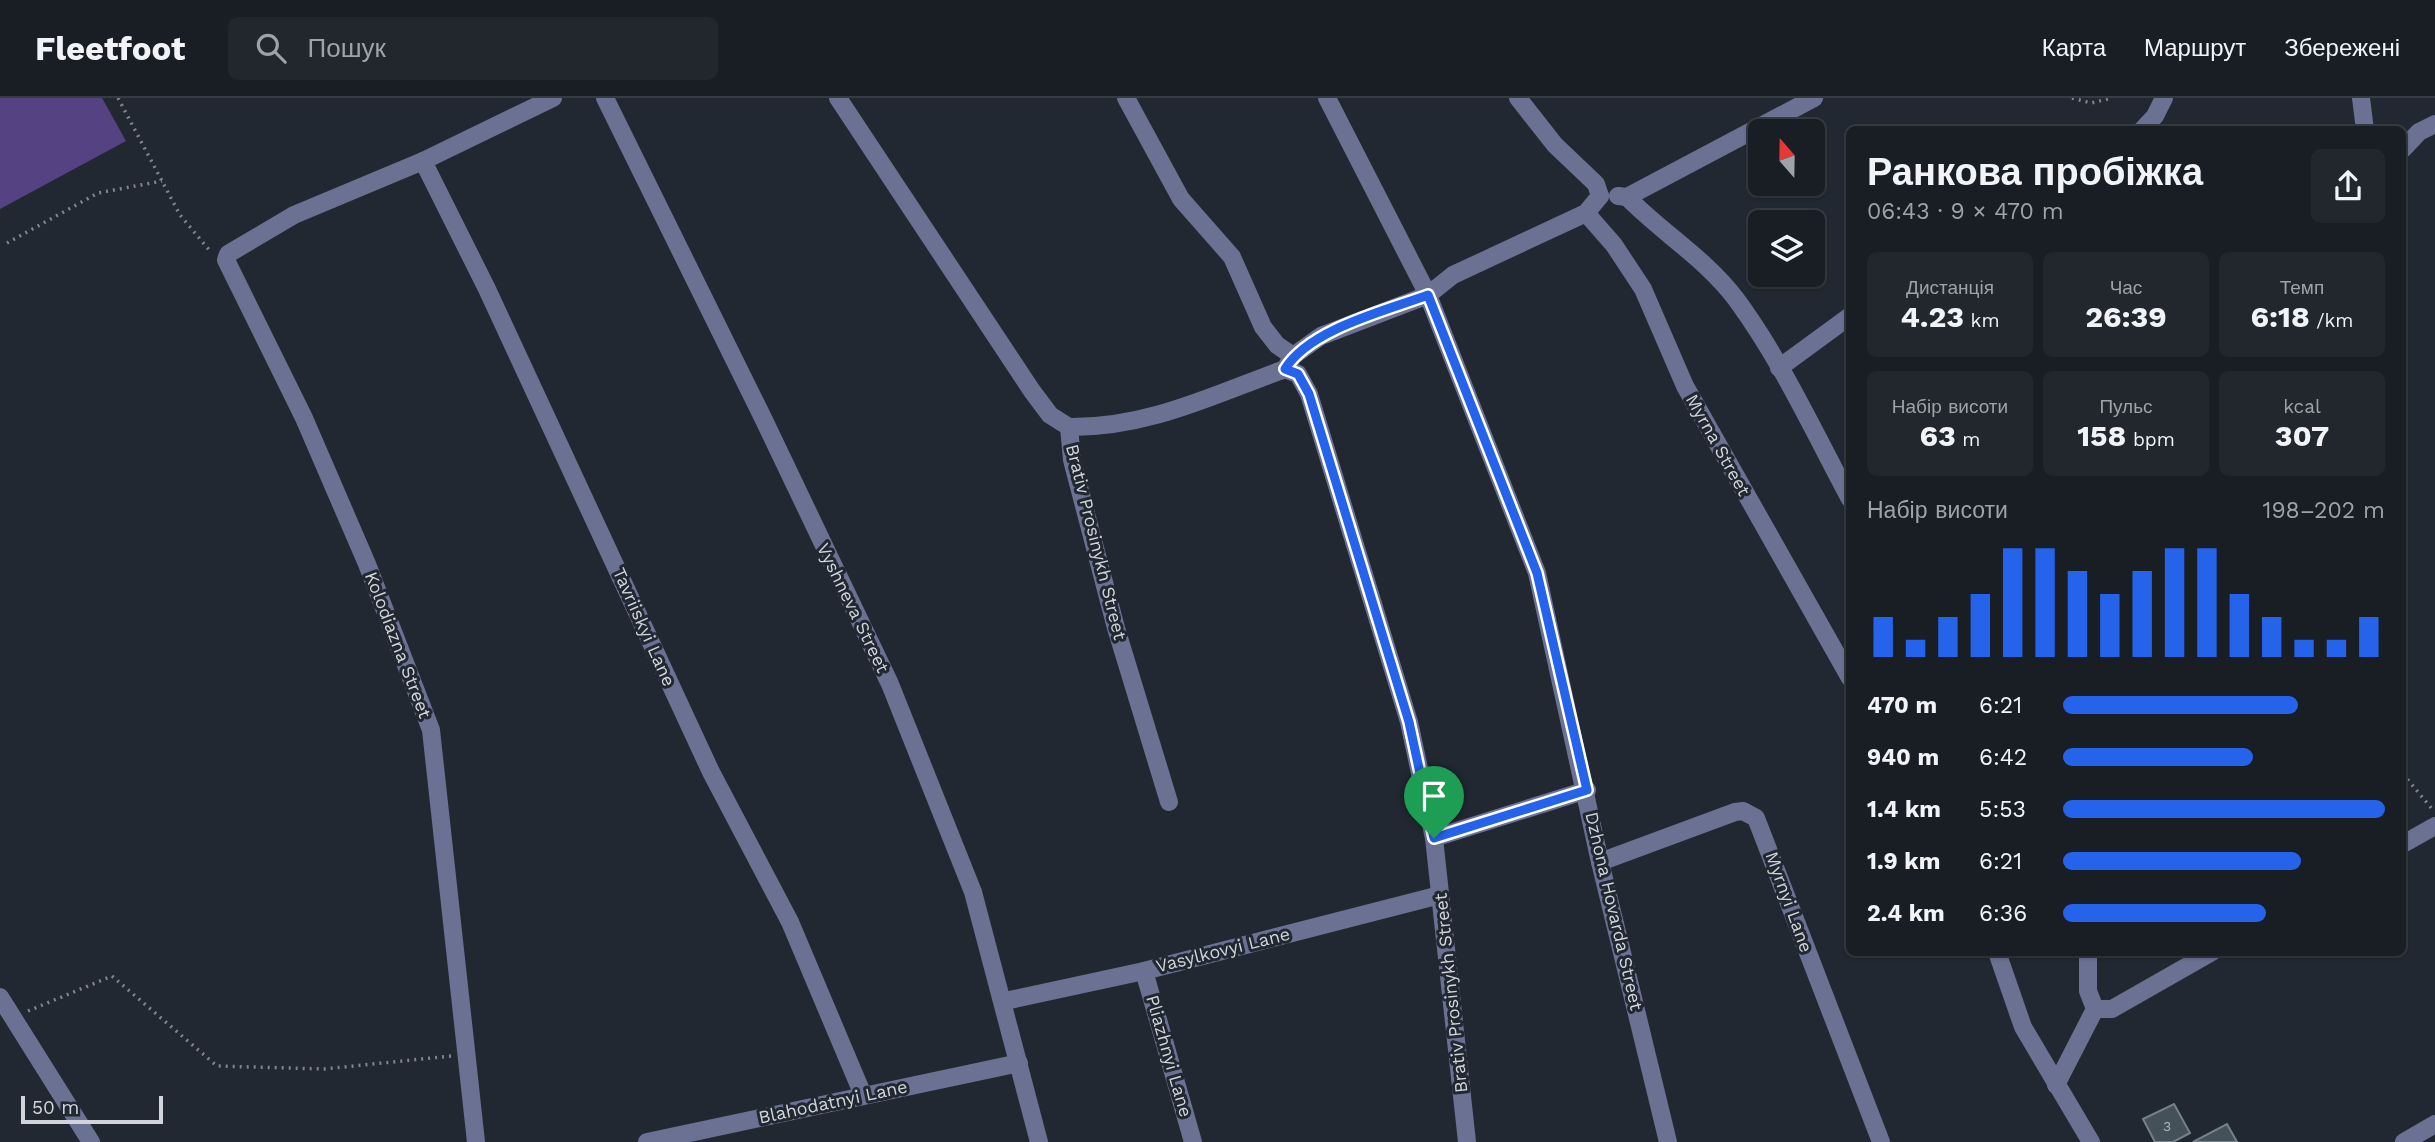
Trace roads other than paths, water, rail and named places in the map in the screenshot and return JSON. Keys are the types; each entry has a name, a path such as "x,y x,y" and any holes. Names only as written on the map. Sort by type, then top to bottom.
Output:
{"street":[{"path":"423,161 553,98"},
{"name":"Vyshneva Street","path":"604,98 764,420 890,684 973,892 1040,1142"},
{"name":"Brativ Prosinykh Street","path":"838,98 1031,391 1050,415 1069,426 1072,460 1116,628 1169,802"},
{"name":"Brativ Prosinykh Street","path":"1126,98 1181,199 1232,257 1263,327 1298,374 1309,394 1409,722 1434,838 1467,1142"},
{"name":"Dzhona Hovarda Street","path":"1327,98 1428,295 1537,573 1587,790 1600,862 1668,1142"},
{"path":"1518,98 1555,145 1596,184 1601,196"},
{"path":"1601,196 1627,197 1814,98"},
{"path":"2146,126 2155,116 2164,98"},
{"path":"2361,98 2364,126"},
{"path":"2406,146 2420,132 2435,124"},
{"name":"Kolodiazna Street","path":"423,161 294,215 228,254 226,260 304,418 367,564 428,720 476,1142"},
{"name":"Tavriiskyi Lane","path":"423,161 487,289 711,772 790,922 863,1095"},
{"path":"1069,426 1104,427 1160,416 1289,363 1321,336 1428,295 1454,275 1586,213 1601,196"},
{"path":"1627,197 1693,254 1735,298 1779,368 1846,492"},
{"name":"Myrna Street","path":"1586,213 1614,245 1643,289 1685,386 1846,671"},
{"path":"1779,368 1846,319"},
{"path":"1434,838 1587,790"},
{"name":"Myrnyi Lane","path":"1600,862 1735,812 1743,811 1756,818 1881,1142"},
{"path":"2406,842 2435,826"},
{"name":"Vasylkovyi Lane","path":"1004,1001 1144,971 1440,895"},
{"path":"1998,956 2023,1027 2091,1142"},
{"path":"2056,1085 2095,1009 2088,991 2088,956"},
{"path":"2095,1009 2112,1009 2206,956"},
{"name":"Pliazhnyi Lane","path":"1144,971 1193,1142"},
{"path":"0,997 6,1021 91,1142"},
{"name":"Blahodatnyi Lane","path":"647,1142 1019,1063"},
{"path":"2404,1142 2435,1124"}]}
